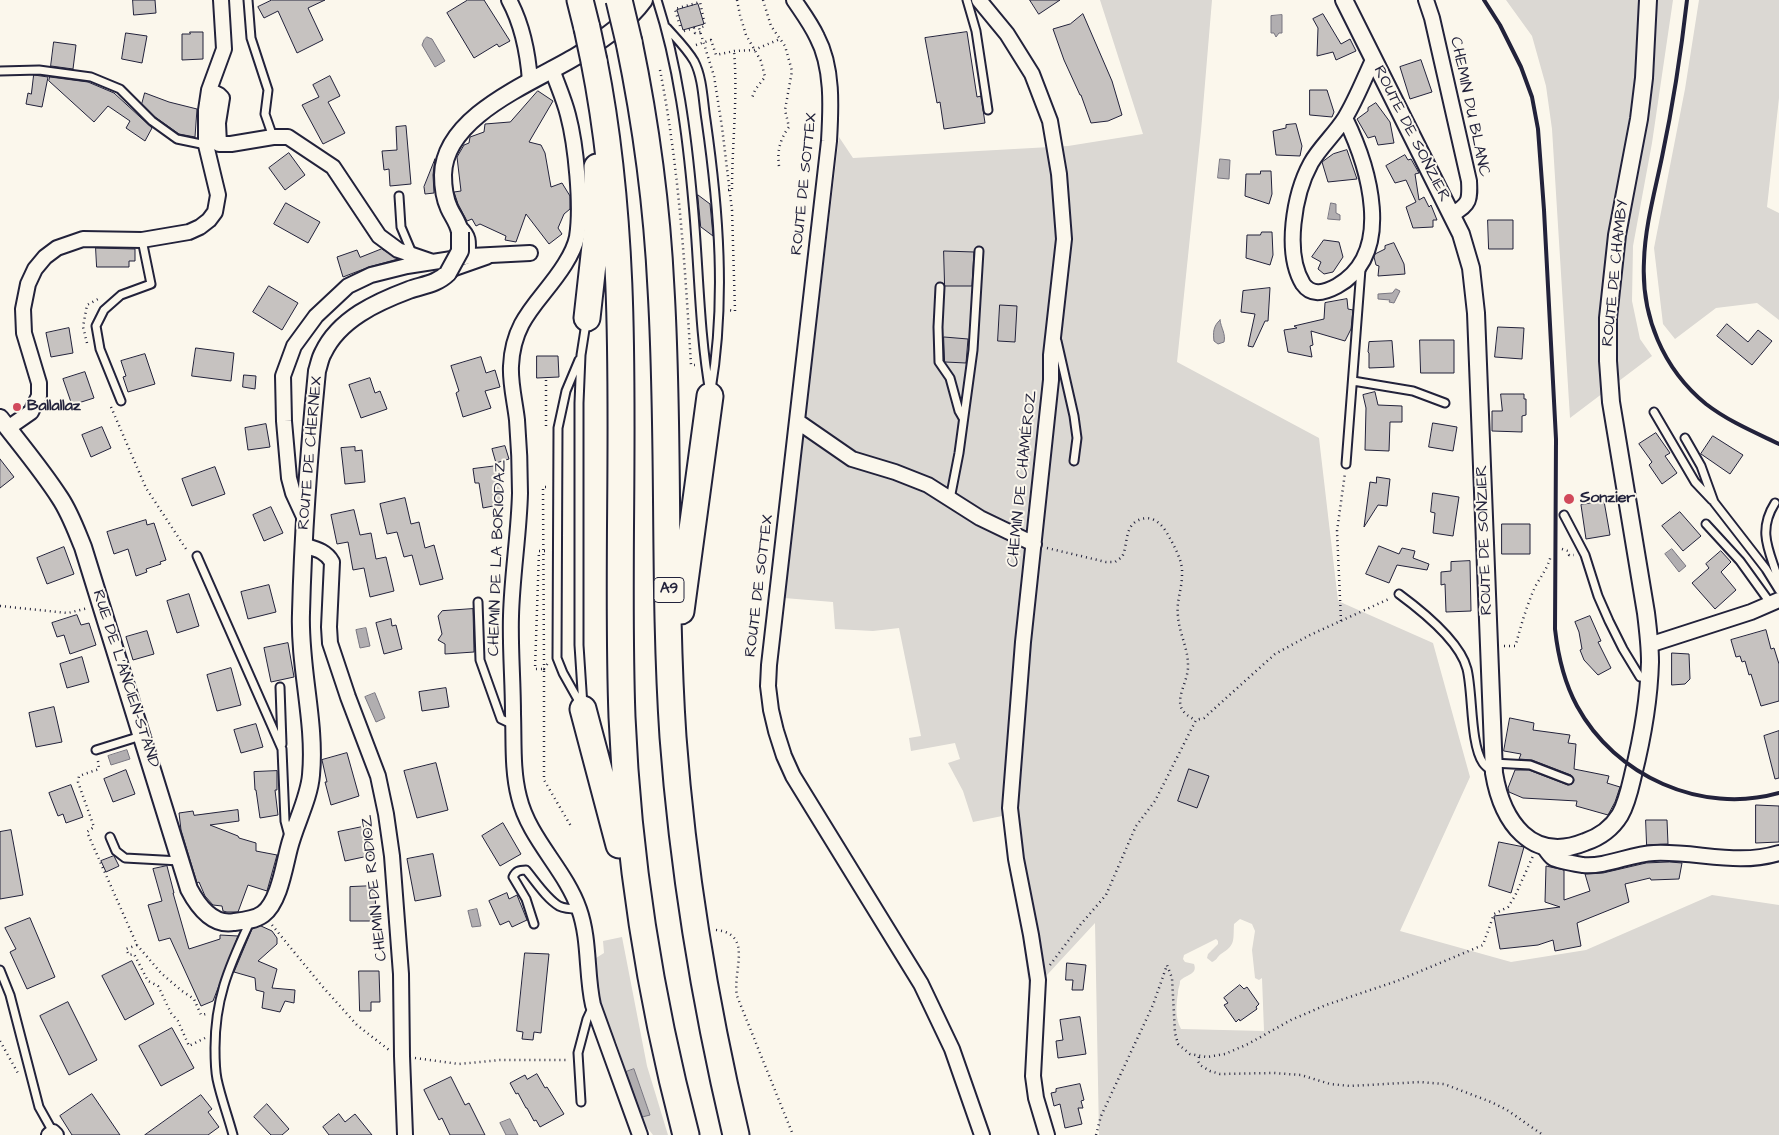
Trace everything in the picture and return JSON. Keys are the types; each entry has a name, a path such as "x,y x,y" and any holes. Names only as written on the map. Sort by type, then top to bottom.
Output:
{"highway":[{"path":"580,0 587,28 590,64 597,228 587,318"},
{"name":"A9","path":"619,0 640,94 655,205 665,370 672,688 677,780 692,909 712,1030 736,1135"},
{"path":"590,64 611,165 620,287 622,367 620,621 626,783 635,874 648,966"},
{"path":"672,688 710,396"},
{"path":"584,709 603,779 648,966 686,1135"}],"street":[{"path":"4,423 31,412 38,396 39,382 24,333 24,297 34,269 45,257 57,248 76,241 96,238 142,240 189,232 204,223 215,212 218,202 217,186 206,145 206,110 209,90 224,49 221,0"},
{"path":"509,0 517,15 529,66 530,81"},
{"path":"448,273 460,250 459,227 450,210 443,189 443,172 451,145 458,134 479,114 552,69 590,64 613,31 644,0"},
{"name":"ROUTE DE SOTTEX","path":"794,0 818,37 825,57 831,111 768,665 771,710 776,732 793,776 921,984 952,1049 982,1135"},
{"name":"CHEMIN DE CHAMÉROZ","path":"979,0 1007,34 1032,74 1050,121 1059,174 1064,239 1023,642 1010,808 1016,859 1038,980"},
{"name":"ROUTE DE SONZIER","path":"1344,0 1452,214 1467,252 1474,285 1476,313 1493,768 1497,791 1514,826 1528,839 1541,846"},
{"name":"CHEMIN DU BLANC","path":"1426,0 1432,18 1469,181 1470,197 1464,206 1452,214"},
{"name":"ROUTE DE CHAMBY","path":"1648,0 1644,78 1639,119 1617,235 1608,318 1608,361 1611,402 1643,595 1649,645 1649,671"},
{"path":"1345,118 1356,140 1368,182 1373,213 1370,242 1361,266 1341,284 1322,292 1308,289 1298,273 1296,265 1293,229 1299,193 1312,162 1345,118 1373,60"},
{"name":"CHEMIN DE LA BORIODAZ","path":"552,69 568,115 576,162 578,204 576,238 572,253 531,307 514,344 511,367 518,436 520,491 511,616 514,766 518,796 524,812 542,845 570,888 580,909 587,951 589,988 593,1006 640,1135"},
{"path":"209,90 222,98 218,123 220,144 288,136 333,167 379,236 398,250 434,262"},
{"path":"305,519 289,478 284,420 283,376 294,346 316,316 348,286 371,275 471,256 530,253"},
{"name":"ROUTE DE CHERNEX","path":"247,921 264,913 274,901 290,841 311,777 312,735 301,647 303,545 317,371 324,352 336,334 355,316 385,299 435,282 448,273"},
{"path":"797,421 852,459 895,472 928,485 980,518 1034,544"},
{"name":"RUE DE L'ANCIEN-STAND","path":"4,423 61,499 83,547 189,889 202,909 219,921 229,923 247,921"},
{"name":"CHEMIN DE RODIOZ","path":"303,545 320,550 328,555 332,562 330,643 378,776 386,814 392,856 401,974 405,1135"},
{"path":"1649,645 1775,602"},
{"path":"1541,846 1559,848 1579,845 1594,839 1611,827 1621,813 1629,792 1638,753 1649,671"},
{"path":"1541,846 1553,858 1584,865 1600,864 1652,853 1675,853 1726,858 1763,858 1779,853"},
{"path":"1038,980 1033,1076 1036,1098 1048,1135"}],"lane":[{"path":"248,0 251,38 268,90 266,114 273,137"},
{"path":"657,0 666,27 686,143 693,203 705,365 710,396"},
{"path":"967,0 976,31 988,110"},
{"path":"666,27 694,61 699,79 714,191 719,240 720,280 716,360 710,396"},
{"path":"0,71 39,70 91,77 120,90 152,121 177,139 206,145"},
{"path":"400,196 401,227 412,255"},
{"path":"459,227 468,231 472,241 471,256"},
{"path":"121,401 100,349 96,326 104,310 121,294 151,284 142,240"},
{"path":"950,499 959,453 973,350 979,251"},
{"path":"448,273 492,258 493,255"},
{"path":"1346,464 1361,266"},
{"path":"940,287 939,362 950,378 959,411 963,418"},
{"path":"584,709 580,645 581,355 587,318"},
{"path":"1054,331 1074,416 1077,438 1074,461"},
{"path":"581,355 566,391 558,428 557,651 560,668 584,709"},
{"path":"1353,381 1413,391 1444,403"},
{"path":"1654,412 1695,482 1714,502 1766,569 1779,590"},
{"path":"1685,438 1701,466 1714,502"},
{"path":"1775,503 1769,513 1765,527 1766,547 1779,582"},
{"path":"1564,515 1585,555 1598,596 1623,649 1640,677 1649,671"},
{"path":"1706,524 1775,602"},
{"path":"197,556 282,749"},
{"path":"1399,594 1428,616 1459,651 1467,669 1477,747 1483,763 1493,768 1530,765 1569,780"},
{"path":"478,602 480,660 501,719 514,725"},
{"path":"280,687 285,821 290,841"},
{"path":"96,750 142,735"},
{"path":"110,837 116,851 125,858 180,861"},
{"path":"534,924 526,899 513,877 516,872 521,870 526,870 558,905 565,908 580,909"},
{"path":"233,1135 217,1078 215,1035 217,1011 227,972 248,926 247,921"},
{"path":"0,970 10,995 38,1107 53,1134"},
{"path":"581,1102 578,1053 593,1006"}],"path":[{"path":"737,0 746,34 761,61 765,77 755,90 752,98"},
{"path":"763,0 771,26 785,46 792,71 785,110 789,127 779,148 779,166"},
{"path":"685,49 711,40 716,55 734,51 754,50 780,39"},
{"path":"714,191 732,190 732,144 736,79 734,51"},
{"path":"660,70 670,119 677,185 691,365 705,365"},
{"path":"88,349 83,327 87,305 103,296 121,294"},
{"path":"546,378 546,427"},
{"path":"110,402 146,488 189,554 197,556"},
{"path":"1341,621 1337,531 1346,464"},
{"path":"546,487 544,487 544,780 572,828"},
{"path":"1034,544 1111,563 1122,558 1130,529 1137,521 1149,518 1155,520 1162,527 1178,556 1182,569 1177,610 1187,654 1188,668 1179,699 1188,717 1196,720 1204,718 1275,654 1399,594"},
{"path":"1562,549 1568,551 1569,555"},
{"path":"544,669 536,669 539,551 557,551"},
{"path":"1515,646 1535,587 1548,566 1551,556"},
{"path":"0,606 68,613 92,608"},
{"path":"544,669 557,651"},
{"path":"1038,980 1106,895 1136,826 1155,801 1196,720"},
{"path":"96,750 99,769 79,776 78,782 94,827 87,832 137,945 160,972 194,999 201,1015 217,1011"},
{"path":"1096,1135 1101,1116 1153,1005 1167,966 1172,978 1175,1033 1178,1044 1190,1054 1199,1056 1208,1057 1225,1054 1326,1004 1397,981 1483,945 1494,914 1508,907 1541,846"},
{"path":"272,925 357,1025 380,1044 402,1056 459,1064 500,1060 578,1060"},
{"path":"715,930 728,932 738,942 737,996 793,1135"},
{"path":"137,945 126,949 129,955 134,954 148,981 158,986 171,1013 178,1021 189,1046 210,1035 215,1035"},
{"path":"0,1041 18,1075"},
{"path":"1199,1056 1198,1062 1200,1065 1220,1074 1274,1072 1301,1075 1330,1084 1350,1086 1420,1082 1444,1084 1507,1110 1543,1135"}],"shaded area":[{"path":"1100,0 1212,0 1201,131 1177,362 1319,438 1338,601 1433,643 1470,777 1400,931 1511,962 1586,950 1712,895 1779,905 1779,1135 1099,1135 1095,923 1047,975 1029,987 1007,815 973,822 963,791 948,763 960,759 955,743 911,751 909,738 921,736 899,628 873,631 835,629 833,602 784,598 839,137 853,158 1068,146 1143,134","holes":["1240,919 1252,924 1255,931 1252,950 1255,978 1259,980 1262,978 1264,1031 1181,1029 1176,1011 1180,981 1193,972 1195,968 1194,964 1185,962 1183,959 1184,955 1216,939 1218,944 1208,954 1207,958 1212,962 1231,945 1234,924"]},
{"path":"1506,0 1673,0 1652,143 1633,246 1632,301 1640,339 1652,356 1570,418 1552,129 1546,86 1532,36"},
{"path":"1699,0 1779,0 1779,98 1767,207 1779,213 1779,320 1757,303 1716,308 1675,339 1663,324 1654,248 1685,89"},
{"path":"1282,15 1282,33 1279,33 1276,37 1274,33 1271,33 1271,16"},
{"path":"427,37 432,39 445,61 435,67 422,45"},
{"path":"1220,159 1230,160 1229,179 1218,178"},
{"path":"1331,203 1336,204 1336,213 1340,215 1340,220 1328,219"},
{"path":"1396,289 1400,291 1394,303 1389,302 1390,300 1378,299 1378,294 1392,293"},
{"path":"1220,320 1224,342 1218,344 1214,341 1214,332"},
{"path":"1672,549 1686,566 1679,572 1665,554"},
{"path":"366,628 370,646 360,648 356,630"},
{"path":"375,693 385,718 376,722 365,697"},
{"path":"127,750 130,759 111,765 108,756"},
{"path":"477,909 481,926 472,927 468,911"},
{"path":"622,937 647,1066 668,1135 653,1135 646,1126 642,1117 650,1114 634,1069 626,1072 616,1041 612,1042 598,1000 594,977 596,958 604,953 603,941"},
{"path":"634,1069 650,1115 642,1117 626,1072"},
{"path":"510,1119 518,1135 506,1135 500,1123"}],"building":[{"path":"133,0 155,0 156,13 134,15"},
{"path":"272,0 325,0 308,8 323,40 297,53 278,11 264,18 258,7"},
{"path":"468,0 484,0 510,41 499,47 497,44 474,58 447,13"},
{"path":"1030,0 1060,0 1039,14"},
{"path":"698,4 704,24 683,30 677,10"},
{"path":"1083,14 1112,81 1122,115 1108,121 1091,123 1053,29 1070,24"},
{"path":"1323,14 1341,44 1350,39 1356,51 1336,60 1333,52 1317,56 1318,28 1313,19"},
{"path":"190,32 203,32 203,59 182,60 182,34 190,34"},
{"path":"967,32 977,97 981,96 985,123 944,129 940,102 937,103 925,38"},
{"path":"126,33 147,36 142,63 122,59"},
{"path":"54,42 76,45 73,69 51,66"},
{"path":"1421,60 1432,92 1410,99 1400,67"},
{"path":"34,75 48,77 42,107 26,104 28,93 31,94"},
{"path":"330,76 340,96 328,102 345,133 323,144 302,105 319,97 313,85"},
{"path":"50,77 88,82 114,93 152,128 145,141 126,128 130,121 108,106 94,122 49,81"},
{"path":"1310,90 1327,90 1334,112 1332,117 1310,115"},
{"path":"538,91 553,101 529,142 541,145 545,153 551,187 562,183 570,196 570,209 564,214 558,228 562,234 549,244 526,214 516,242 505,240 506,236 480,224 476,226 472,219 467,221 454,192 461,191 457,157 464,145 469,143 470,137 484,132 485,124 510,122"},
{"path":"145,93 169,102 197,109 195,137 179,134 155,117 142,104"},
{"path":"1376,103 1390,122 1394,143 1378,145 1375,136 1368,138 1357,119"},
{"path":"1296,124 1302,146 1300,156 1276,155 1273,131 1286,128 1286,125"},
{"path":"406,126 411,184 390,186 389,169 384,170 382,151 397,150 396,127"},
{"path":"1347,150 1357,179 1328,182 1322,162 1333,154"},
{"path":"289,153 305,175 285,190 269,168"},
{"path":"1405,155 1408,160 1411,159 1419,173 1415,174 1419,200 1424,197 1429,207 1431,205 1437,220 1433,220 1433,227 1413,228 1406,207 1416,202 1406,180 1395,183 1386,166"},
{"path":"435,159 433,175 434,193 425,194 424,187"},
{"path":"1261,171 1271,171 1272,194 1269,204 1245,196 1246,174 1260,174"},
{"path":"698,195 710,204 713,236 701,227"},
{"path":"286,203 320,222 308,243 274,224"},
{"path":"1488,220 1513,220 1513,249 1489,249"},
{"path":"1262,232 1272,232 1273,255 1270,265 1246,258 1247,235 1260,235"},
{"path":"1324,240 1339,242 1343,257 1333,272 1324,274 1318,269 1321,262 1312,257"},
{"path":"1394,243 1404,264 1405,274 1378,276 1379,266 1376,265 1375,254 1385,249 1385,246"},
{"path":"96,248 135,249 135,261 129,261 129,267 97,267"},
{"path":"382,249 398,259 343,277 337,257 357,250 360,257"},
{"path":"944,251 974,252 972,286 945,286"},
{"path":"269,286 298,303 282,330 253,312"},
{"path":"1270,288 1268,321 1265,321 1253,347 1248,346 1255,314 1241,312 1243,291"},
{"path":"1347,299 1348,309 1353,310 1351,329 1345,341 1311,331 1313,345 1310,346 1312,357 1288,352 1284,330 1297,328 1294,326 1324,319 1325,303"},
{"path":"1000,305 1017,306 1015,342 998,341"},
{"path":"1727,324 1748,342 1758,330 1772,341 1752,365 1717,336"},
{"path":"1498,327 1524,328 1522,359 1495,357"},
{"path":"69,328 73,353 51,357 46,333"},
{"path":"944,337 968,339 966,363 945,362"},
{"path":"1420,340 1454,340 1454,373 1421,373"},
{"path":"1392,341 1394,367 1369,368 1369,342"},
{"path":"196,348 234,353 231,381 192,376"},
{"path":"145,354 155,384 128,392 123,377 126,376 121,361"},
{"path":"537,356 558,356 559,377 537,378"},
{"path":"481,357 486,373 495,370 500,387 485,391 491,408 463,417 456,393 459,391 451,366"},
{"path":"85,372 94,398 72,405 63,379"},
{"path":"244,375 256,376 255,389 243,387"},
{"path":"370,378 375,393 380,391 387,409 361,418 349,385"},
{"path":"1375,392 1378,405 1402,406 1402,422 1390,422 1389,451 1365,450 1366,408 1363,395"},
{"path":"1501,394 1524,394 1524,399 1526,399 1526,415 1522,416 1522,432 1492,431 1492,411 1502,411"},
{"path":"1433,423 1457,427 1453,451 1429,447"},
{"path":"266,424 270,447 248,450 245,428"},
{"path":"102,427 111,448 91,457 82,435"},
{"path":"1656,433 1670,453 1665,456 1677,473 1662,484 1649,465 1652,462 1639,444"},
{"path":"1713,436 1743,455 1730,474 1701,454"},
{"path":"505,446 509,459 496,463 492,449"},
{"path":"355,447 355,451 362,450 365,482 345,484 341,448"},
{"path":"0,459 14,477 0,488"},
{"path":"497,466 503,504 483,508 479,483 475,483 473,469"},
{"path":"215,467 225,494 192,506 182,479"},
{"path":"1377,477 1390,479 1387,506 1378,505 1364,527 1370,482 1376,483"},
{"path":"1433,493 1459,497 1453,536 1433,533 1435,513 1431,512"},
{"path":"405,498 411,524 419,522 425,548 434,545 443,579 420,585 412,555 404,557 397,532 387,534 380,504"},
{"path":"1604,501 1610,535 1586,539 1581,505"},
{"path":"271,507 283,533 264,541 253,515"},
{"path":"354,510 360,535 371,533 376,559 386,557 394,591 370,597 364,568 353,570 348,542 337,544 331,515"},
{"path":"1680,512 1701,536 1683,551 1662,526"},
{"path":"146,520 147,525 154,523 166,560 160,562 161,564 146,569 147,572 136,576 128,549 114,554 107,532"},
{"path":"1502,524 1530,524 1530,554 1502,554"},
{"path":"1379,546 1399,554 1402,548 1415,551 1413,558 1429,564 1427,570 1397,565 1389,583 1366,574"},
{"path":"64,547 74,574 47,584 37,558"},
{"path":"1721,551 1731,562 1721,572 1736,590 1715,609 1692,583 1709,568 1706,564"},
{"path":"1470,561 1471,611 1446,612 1445,584 1441,585 1441,572 1451,571 1451,562"},
{"path":"269,585 276,612 248,619 241,592"},
{"path":"189,594 199,626 177,633 167,601"},
{"path":"473,609 474,652 445,654 445,644 438,640 442,634 438,616 442,611"},
{"path":"77,615 81,625 89,623 96,645 70,654 64,635 57,637 52,623"},
{"path":"1590,616 1601,641 1598,642 1611,668 1598,675 1584,660 1580,650 1582,649 1579,632 1575,622"},
{"path":"391,619 392,626 396,625 402,649 384,654 376,623"},
{"path":"1766,630 1771,649 1774,648 1779,664 1779,701 1761,706 1751,674 1749,675 1745,661 1742,662 1740,656 1736,657 1731,640"},
{"path":"147,631 154,654 133,660 126,637"},
{"path":"288,643 294,677 271,682 264,648"},
{"path":"1672,653 1689,654 1690,679 1685,684 1672,685"},
{"path":"82,657 89,682 67,688 60,664"},
{"path":"231,668 241,705 217,711 207,675"},
{"path":"446,688 449,707 422,711 419,692"},
{"path":"54,707 62,742 36,747 29,713"},
{"path":"1510,718 1534,723 1533,730 1570,735 1568,743 1576,744 1574,769 1609,776 1607,783 1620,787 1608,815 1576,806 1577,801 1523,798 1509,792 1508,788 1515,770 1529,770 1568,785 1572,784 1574,780 1571,775 1532,760 1519,759 1521,754 1504,751"},
{"path":"256,724 263,747 241,753 234,730"},
{"path":"1779,731 1779,778 1775,779 1764,736"},
{"path":"347,753 359,796 331,805 322,760"},
{"path":"436,763 448,810 417,818 404,771"},
{"path":"1189,769 1209,776 1197,808 1178,801"},
{"path":"126,770 135,794 113,802 104,779"},
{"path":"277,771 277,790 275,790 278,815 260,818 254,772"},
{"path":"71,785 83,817 66,823 63,814 58,816 49,793"},
{"path":"1756,805 1779,806 1779,842 1756,843"},
{"path":"238,810 239,821 210,825 239,838 256,843 256,851 277,855 267,891 248,885 238,912 227,912 223,911 222,906 213,905 205,896 199,882 197,883 181,830 179,813 193,811 194,815"},
{"path":"1646,820 1667,820 1668,844 1647,845"},
{"path":"503,823 521,854 500,866 482,836"},
{"path":"367,826 373,855 345,861 338,832"},
{"path":"11,830 23,895 0,899 0,832"},
{"path":"1499,842 1524,847 1511,893 1489,886"},
{"path":"433,854 441,896 415,901 407,859"},
{"path":"114,856 119,866 106,872 101,861"},
{"path":"1646,863 1682,863 1679,879 1651,880 1650,878 1625,884 1629,902 1577,923 1581,946 1555,951 1553,940 1538,945 1500,949 1494,916 1560,907 1545,902 1546,866 1564,870 1564,900 1590,891 1585,874 1603,873"},
{"path":"167,866 189,949 220,939 220,935 238,936 213,1001 201,1006 170,938 159,941 148,905 162,901 153,869"},
{"path":"375,886 376,921 350,921 350,887"},
{"path":"507,893 509,899 517,895 527,920 512,927 509,921 500,925 489,901"},
{"path":"30,918 55,977 27,989 10,952 16,949 5,928"},
{"path":"261,926 272,931 277,938 277,944 258,961 277,969 272,988 295,990 294,1003 285,1001 280,1012 262,1008 264,992 256,990 255,978 234,972 252,929"},
{"path":"525,953 549,954 541,1033 534,1032 533,1040 522,1039 523,1032 517,1031"},
{"path":"132,961 154,1004 125,1020 102,976"},
{"path":"1067,963 1086,965 1083,990 1072,990 1073,980 1066,980"},
{"path":"359,971 379,971 380,1002 371,1002 371,1011 360,1011"},
{"path":"1240,985 1244,989 1247,987 1259,1004 1256,1007 1257,1009 1236,1022 1224,1005 1228,1003 1224,998"},
{"path":"68,1002 97,1060 69,1075 40,1016"},
{"path":"1080,1017 1086,1054 1058,1058 1056,1041 1063,1040 1060,1020"},
{"path":"172,1028 194,1068 161,1086 139,1046"},
{"path":"537,1074 564,1114 540,1127 536,1120 534,1121 510,1083 525,1075 527,1079"},
{"path":"451,1077 465,1105 469,1103 485,1135 450,1135 442,1118 439,1120 424,1090"},
{"path":"1080,1084 1084,1100 1081,1101 1083,1108 1078,1108 1082,1124 1065,1128 1060,1104 1054,1106 1051,1093 1056,1092 1056,1089"},
{"path":"92,1094 120,1135 72,1135 60,1116"},
{"path":"201,1095 212,1109 208,1112 219,1127 208,1135 145,1135"},
{"path":"267,1104 289,1129 282,1135 271,1135 254,1117"},
{"path":"339,1114 345,1122 355,1114 372,1135 329,1135 323,1127"}],"railway":[{"path":"1484,0 1500,25 1521,67 1532,97 1538,129 1556,439 1555,629 1560,659 1568,688 1593,731 1614,752 1637,770 1663,784 1691,794 1720,799 1749,798 1779,793"},
{"path":"1687,0 1673,98 1646,235 1644,261 1646,302 1658,340 1667,358 1691,390 1723,416 1779,444"}],"place":[{"name":"Ballallaz","path":"17,407"},
{"name":"Sonzier","path":"1569,499"}]}
